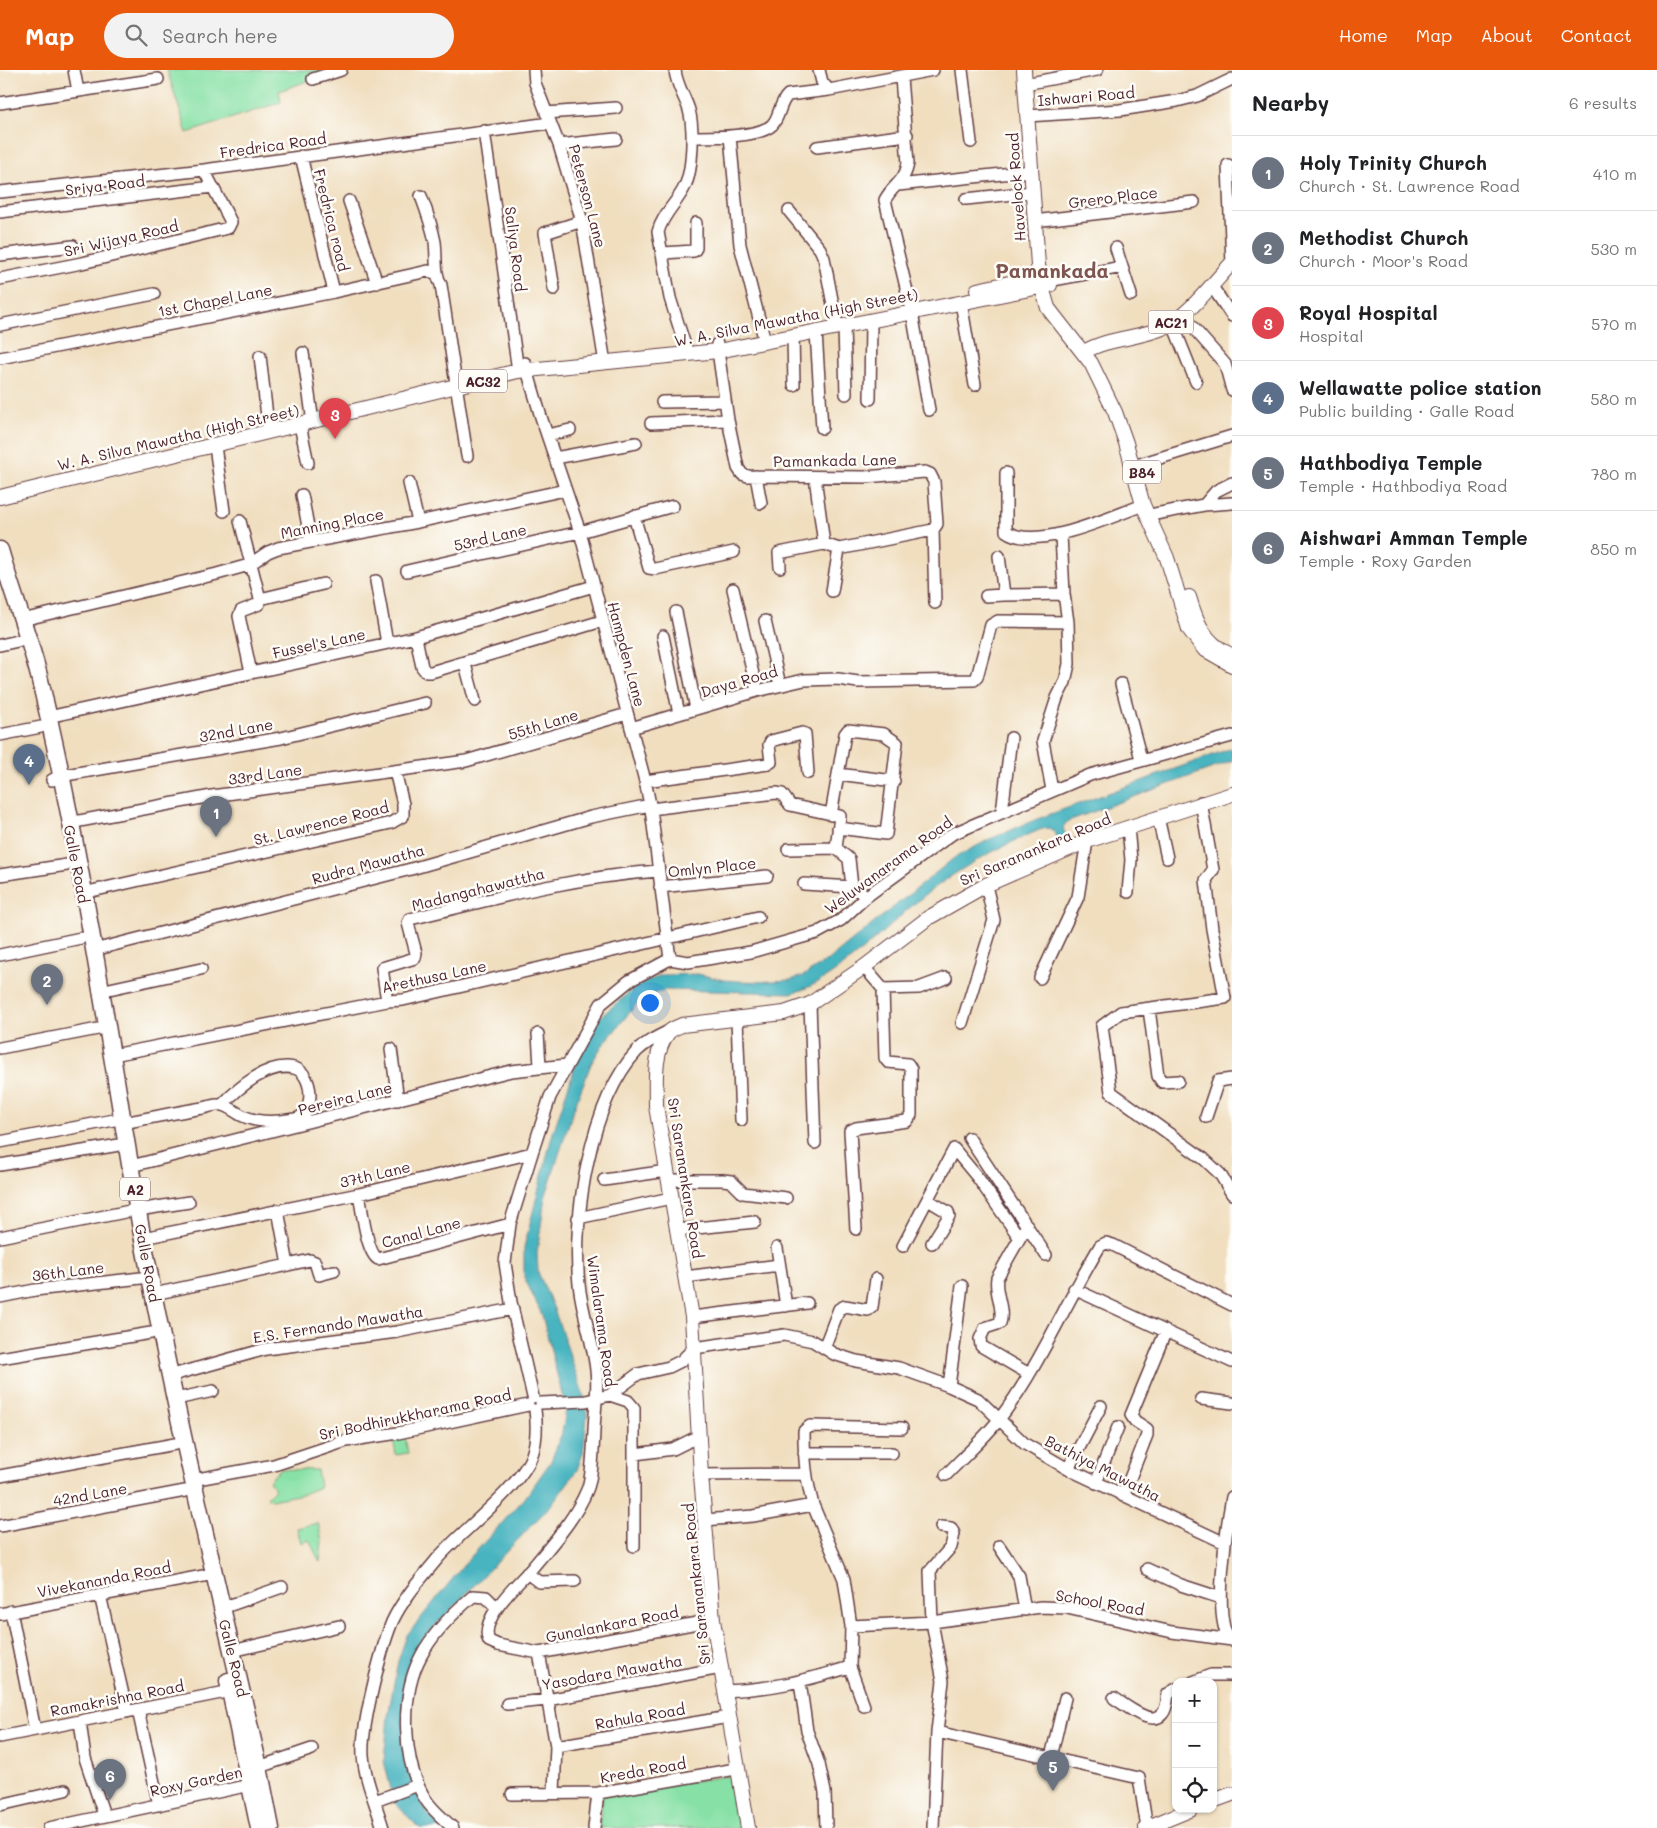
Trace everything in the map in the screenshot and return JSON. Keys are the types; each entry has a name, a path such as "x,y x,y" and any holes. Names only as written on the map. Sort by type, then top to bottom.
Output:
{"highway":[{"name":"Galle Road","path":"0,550 22,620 56,778 69,823 113,1055 114,1094"},
{"name":"Galle Road","path":"0,589 44,722"},
{"name":"Galle Road","path":"56,778 67,865 98,1029 131,1166 141,1278 151,1333 174,1444 188,1486 235,1690 271,1828"},
{"name":"Galle Road","path":"119,1122 119,1145 134,1211 143,1238 169,1376 176,1399 188,1486"},
{"name":"Galle Road","path":"209,1575 222,1608 232,1651 235,1690"},
{"name":"Galle Road","path":"258,1778 260,1828"}],"main road":[{"name":"Havelock Road","path":"1029,76 1038,221 1045,281 1056,304 1088,350 1128,424 1155,514 1172,548 1199,626 1216,646 1232,656"},
{"name":"Havelock Road","path":"1031,116 1032,192 1038,221"},
{"name":"AC21","path":"1088,350 1165,327 1177,318 1232,264"},
{"name":"W. A. Silva Mawatha (High Street)","path":"718,347 763,334 871,321 911,308 961,302 1045,281"},
{"name":"W. A. Silva Mawatha (High Street)","path":"0,497 215,446 522,367 686,351 793,336 911,308 1045,281"},
{"name":"Havelock Road","path":"1088,350 1115,412 1126,443 1143,505 1170,565 1190,629 1204,649 1232,665"},
{"name":"W. A. Silva Mawatha (High Street)","path":"0,488 268,425 308,421"},
{"name":"Sri Saranankara Road","path":"748,1828 736,1769 713,1620 701,1475 692,1317 656,1106 659,1049 669,1032 682,1025 701,1021 784,1013 810,1004 864,967 928,918 986,885 1087,841 1201,802 1232,794"},
{"path":"1217,1800 1232,1794"},
{"path":"1147,1828 1183,1813"}],"street":[{"path":"74,70 78,91"},
{"path":"313,79 341,70"},
{"name":"Peterson Lane","path":"534,70 536,83 548,118 560,145 582,221 605,359"},
{"path":"675,70 689,111 692,137 689,173 685,186 660,222 658,232 670,298 686,351"},
{"path":"819,70 822,82 829,90"},
{"path":"692,137 730,136 765,130 773,124 784,98 788,95 902,78 933,70"},
{"path":"962,70 971,142"},
{"path":"1029,76 1097,70"},
{"path":"902,78 908,163 906,175 898,185 890,190 885,200 911,308 928,410"},
{"path":"0,103 158,79"},
{"name":"Ishwari Road","path":"1031,116 1120,110 1178,101 1197,96 1232,79"},
{"name":"Fredrica Road","path":"0,192 204,170 484,130 616,108"},
{"name":"Saliya Road","path":"484,130 522,367"},
{"path":"817,147 907,135"},
{"path":"730,136 740,245 763,334"},
{"path":"560,145 616,139"},
{"name":"Fredrica road","path":"301,156 334,292"},
{"path":"1228,164 1232,264"},
{"path":"204,170 213,187"},
{"path":"898,185 1031,171"},
{"name":"Sri Wijaya Road","path":"0,279 82,263 228,228 231,222 213,187"},
{"name":"Sriya Road","path":"0,212 213,187"},
{"path":"966,199 1032,192"},
{"path":"421,196 432,224 436,273 442,285 458,383 467,456"},
{"path":"349,201 377,282"},
{"name":"Grero Place","path":"1038,221 1194,202"},
{"path":"789,211 820,249 824,258 840,324 846,394"},
{"path":"554,289 545,233 582,221"},
{"path":"663,253 694,251 696,248 696,223"},
{"path":"0,255 73,246"},
{"path":"1116,248 1131,294"},
{"path":"1045,281 1122,267"},
{"name":"1st Chapel Lane","path":"0,358 334,292 428,270 436,273"},
{"path":"1211,285 1232,316"},
{"path":"0,325 154,294"},
{"path":"961,302 975,385"},
{"path":"1177,318 1196,382"},
{"path":"1177,318 1225,364 1232,390"},
{"path":"870,399 871,321"},
{"path":"816,332 822,428"},
{"path":"793,336 794,386"},
{"name":"Pamankada Lane","path":"718,347 728,420 738,468 742,474 815,477 865,477 925,472 930,474 934,482 937,524 933,530 935,603"},
{"path":"303,353 308,421 308,463"},
{"path":"260,356 268,425"},
{"name":"Hampden Lane","path":"522,367 580,532 645,780 651,807 670,959"},
{"path":"662,402 725,401"},
{"path":"651,423 728,420"},
{"path":"547,435 570,430"},
{"path":"1140,464 1232,436"},
{"path":"555,458 636,443"},
{"path":"215,446 224,511"},
{"path":"1006,473 1006,531 1015,538 1061,536 1143,505"},
{"path":"756,476 761,504"},
{"path":"815,477 824,544"},
{"path":"409,483 418,522"},
{"path":"1204,505 1216,491 1232,483"},
{"name":"Manning Place","path":"22,620 249,565 273,550 418,522 565,490"},
{"path":"302,495 311,542"},
{"path":"1155,514 1204,505 1232,503"},
{"name":"53rd Lane","path":"407,572 580,532 673,506"},
{"path":"634,516 649,568 655,569 734,552"},
{"path":"240,521 249,565 260,599 259,604 241,611 239,616 251,672"},
{"path":"780,567 779,553 824,544 839,549 933,530"},
{"path":"1052,790 1043,741 1057,698 1065,682 1069,664 1068,622 1064,594 1061,536"},
{"path":"832,591 839,549"},
{"path":"999,556 1004,595"},
{"path":"376,582 387,643"},
{"path":"260,599 323,584"},
{"name":"Fussel's Lane","path":"0,735 44,722 251,672 416,637 594,586"},
{"path":"733,590 757,691"},
{"path":"986,596 1064,594"},
{"path":"676,612 696,708"},
{"path":"416,637 422,666 426,672 465,664 602,620"},
{"path":"765,621 780,684"},
{"name":"Daya Road","path":"631,728 780,684 804,680 838,679 858,682 974,680 977,677 990,625 998,621 1068,622"},
{"path":"663,636 679,714"},
{"path":"0,645 18,641"},
{"path":"465,664 475,701"},
{"path":"1121,684 1141,759"},
{"name":"32nd Lane","path":"56,778 281,738 425,702"},
{"name":"55th Lane","path":"466,761 627,714"},
{"path":"836,848 838,828 840,816 831,814 845,734 848,730 884,734 897,743 894,781 886,834 838,828"},
{"path":"645,780 768,764 770,762 769,745 771,741 802,733 805,734 808,773"},
{"name":"Weluwanarama Road","path":"670,959 688,962 751,952 817,933 841,920 868,896 952,834 1090,775 1141,759 1232,736"},
{"path":"1002,812 1011,738"},
{"name":"33rd Lane","path":"69,823 212,796 466,761"},
{"name":"St. Lawrence Road","path":"83,893 392,823 404,816 395,771"},
{"path":"838,774 894,781"},
{"name":"Rudra Mawatha","path":"94,950 411,869 591,817 651,807 776,793 782,794 790,805 831,814"},
{"path":"1201,802 1213,870 1206,880 1207,890 1226,998 1120,1012 1102,1026 1111,1092 1204,1159 1220,1174 1232,1194"},
{"path":"1158,817 1167,858"},
{"path":"1128,827 1131,860 1128,892"},
{"path":"1040,978 1078,897 1087,841"},
{"path":"788,849 836,848 849,858 852,887"},
{"path":"0,875 67,865"},
{"name":"Madangahawattha","path":"387,1001 382,968 415,958 416,953 408,923 410,920 552,885 610,874 658,871"},
{"name":"Omlyn Place","path":"660,887 767,876"},
{"path":"804,884 852,887 868,896"},
{"path":"962,1023 994,920 986,885"},
{"name":"Arethusa Lane","path":"113,1055 422,995 758,917"},
{"path":"0,955 81,938"},
{"path":"383,1828 365,1773 363,1753 372,1692 392,1623 401,1606 438,1558 509,1489 532,1457 535,1445 534,1404 505,1263 510,1224 550,1097 601,1004 629,981 670,959"},
{"path":"856,1229 850,1131 856,1128 907,1121 911,1115 911,1069 908,1064 888,1062 885,1058 883,989 864,967"},
{"path":"100,991 201,969"},
{"path":"883,989 919,988 946,978"},
{"path":"810,1004 815,1143"},
{"path":"1149,1009 1158,1076 1162,1082 1178,1081"},
{"path":"737,1019 741,1120"},
{"path":"0,1048 98,1029"},
{"name":"Wimalarama Road","path":"489,1641 486,1632 487,1624 497,1608 560,1536 587,1490 591,1400 596,1369 582,1310 577,1239 578,1218 596,1125 606,1106 610,1091 637,1051 650,1040 669,1032"},
{"path":"538,1034 540,1066"},
{"path":"391,1049 398,1100"},
{"name":"Pereira Lane","path":"131,1166 511,1071 540,1066 567,1065"},
{"path":"0,1142 222,1105 245,1117 268,1122 302,1118 307,1113 310,1099 308,1083 300,1071 294,1068 276,1070 261,1074 240,1086 222,1105"},
{"path":"1206,1117 1218,1081 1232,1079"},
{"path":"969,1138 1046,1255"},
{"path":"0,1165 119,1145"},
{"path":"903,1246 954,1149 978,1178 1019,1236"},
{"name":"37th Lane","path":"143,1238 359,1194 532,1153"},
{"path":"604,1180 668,1176 723,1180 731,1181 743,1193 786,1198"},
{"name":"Canal Lane","path":"359,1194 369,1245 374,1256 378,1258 510,1224"},
{"path":"578,1218 671,1198"},
{"path":"928,1200 948,1212 949,1216 932,1243"},
{"path":"0,1237 189,1202"},
{"path":"278,1210 288,1265"},
{"path":"677,1230 755,1222"},
{"path":"1027,1225 1019,1236 996,1285 1001,1306 1000,1323 985,1328 980,1344 990,1353 1029,1374"},
{"path":"946,1476 1000,1418 1029,1374 1074,1289 1100,1246 1106,1243 1113,1244 1232,1305"},
{"path":"777,1248 786,1306"},
{"path":"154,1294 310,1260 315,1262 318,1275 334,1271"},
{"path":"685,1277 779,1265"},
{"name":"36th Lane","path":"0,1297 35,1290 141,1278"},
{"path":"824,1348 839,1309 845,1306 868,1310 872,1307 876,1279"},
{"path":"949,1386 962,1286"},
{"path":"1074,1289 1232,1362"},
{"path":"692,1317 807,1303"},
{"name":"E.S. Fernando Mawatha","path":"169,1376 266,1349 397,1332 513,1309"},
{"path":"1122,1496 1147,1435 1147,1429 1135,1421 1131,1415 1165,1332"},
{"path":"0,1358 151,1333"},
{"name":"Bathiya Mawatha","path":"694,1348 784,1335 813,1341 834,1354 856,1361 899,1368 949,1386 978,1399 1025,1444 1068,1470 1225,1543"},
{"path":"610,1395 638,1374 669,1366 680,1361 694,1348"},
{"path":"176,1399 213,1391"},
{"path":"610,1395 628,1401 634,1408 634,1546"},
{"name":"Sri Bodhirukkharama Road","path":"188,1486 274,1464 346,1441 398,1433 534,1404 591,1400 610,1395"},
{"path":"1201,1399 1232,1403"},
{"path":"1068,1470 1101,1406"},
{"path":"864,1706 850,1667 851,1626 844,1580 813,1505 805,1474 804,1431 810,1426 902,1428"},
{"path":"1096,1483 1118,1426"},
{"path":"635,1454 673,1449 700,1436"},
{"path":"0,1476 174,1444"},
{"path":"804,1453 892,1453"},
{"path":"701,1475 805,1474"},
{"name":"42nd Lane","path":"0,1526 188,1486"},
{"path":"1231,1640 1224,1631 1221,1598 1225,1543 1232,1497"},
{"path":"705,1520 753,1516 813,1505"},
{"path":"933,1828 937,1732 943,1681 932,1622 930,1571 951,1548 954,1534 950,1528 941,1527"},
{"path":"999,1546 1019,1576 1025,1610"},
{"path":"1147,1569 1181,1585 1221,1598"},
{"path":"527,1573 539,1582 575,1581"},
{"name":"Vivekananda Road","path":"5,1613 209,1575"},
{"path":"222,1608 282,1587"},
{"path":"100,1595 159,1805"},
{"path":"452,1828 427,1801 418,1785 412,1767 406,1718 418,1662 429,1643 446,1622 473,1596 486,1597 497,1608"},
{"name":"School Road","path":"851,1626 932,1622 1025,1610 1067,1608 1172,1632 1231,1640"},
{"path":"5,1613 35,1730"},
{"name":"Gunalankara Road","path":"489,1641 498,1645 539,1653 713,1620"},
{"path":"232,1651 338,1626"},
{"path":"539,1653 556,1746 554,1792"},
{"path":"725,1691 764,1690 800,1682 850,1667"},
{"name":"Yasodara Mawatha","path":"507,1704 547,1700 721,1668"},
{"path":"1204,1678 1212,1675 1232,1674"},
{"path":"800,1682 807,1732 819,1764 825,1792 826,1828"},
{"name":"Ramakrishna Road","path":"0,1737 235,1690"},
{"path":"1114,1698 1139,1715 1154,1718 1160,1716 1165,1711 1168,1694 1172,1691"},
{"path":"1051,1757 1065,1698"},
{"name":"Rahula Road","path":"556,1746 729,1717"},
{"path":"80,1721 85,1758 104,1815"},
{"path":"937,1732 1139,1778 1147,1828"},
{"name":"Roxy Garden","path":"49,1828 88,1824 104,1815 159,1805 258,1778 312,1749"},
{"name":"Kreda Road","path":"512,1794 554,1792 571,1795 598,1793 736,1769"},
{"path":"375,1801 418,1785"},
{"path":"0,1805 65,1790"},
{"path":"594,1828 598,1793"}],"green space":[{"path":"167,70 339,70 279,91 281,102 187,133"},
{"path":"405,1437 408,1453 396,1455 393,1439"},
{"path":"280,1469 317,1470 320,1487 303,1494 271,1500 267,1497 275,1489 269,1481"},
{"path":"318,1523 322,1541 320,1562 309,1540 301,1543 297,1528"},
{"path":"734,1775 743,1828 599,1828 603,1794"}],"water":[{"path":"1232,748 1232,761 1068,821 1063,827 1067,842 1060,845 1055,832 1049,828 1042,829 983,857 929,892 846,964 810,986 792,993 666,990 646,996 640,1000 602,1046 591,1064 573,1111 545,1198 537,1253 538,1272 554,1309 586,1402 587,1417 583,1453 577,1470 553,1503 422,1640 415,1653 405,1702 414,1786 427,1813 444,1828 419,1828 394,1802 384,1761 388,1716 398,1661 407,1635 467,1561 525,1498 551,1461 562,1433 566,1410 542,1315 524,1277 524,1247 552,1136 580,1051 601,1016 636,987 661,975 698,974 724,980 756,982 790,980 803,976 831,958 954,858 990,839 1037,819"}],"place":[{"name":"Royal Hospital","path":"335,439"},
{"name":"Wellawatte police station","path":"29,785"},
{"name":"Holy Trinity Church","path":"216,837"},
{"name":"Methodist Church","path":"47,1005"},
{"name":"Hathbodiya Temple","path":"1053,1791"},
{"name":"Aishwari Amman Temple","path":"110,1800"}],"district":[{"name":"Pamankada","path":"1052,270"}]}
